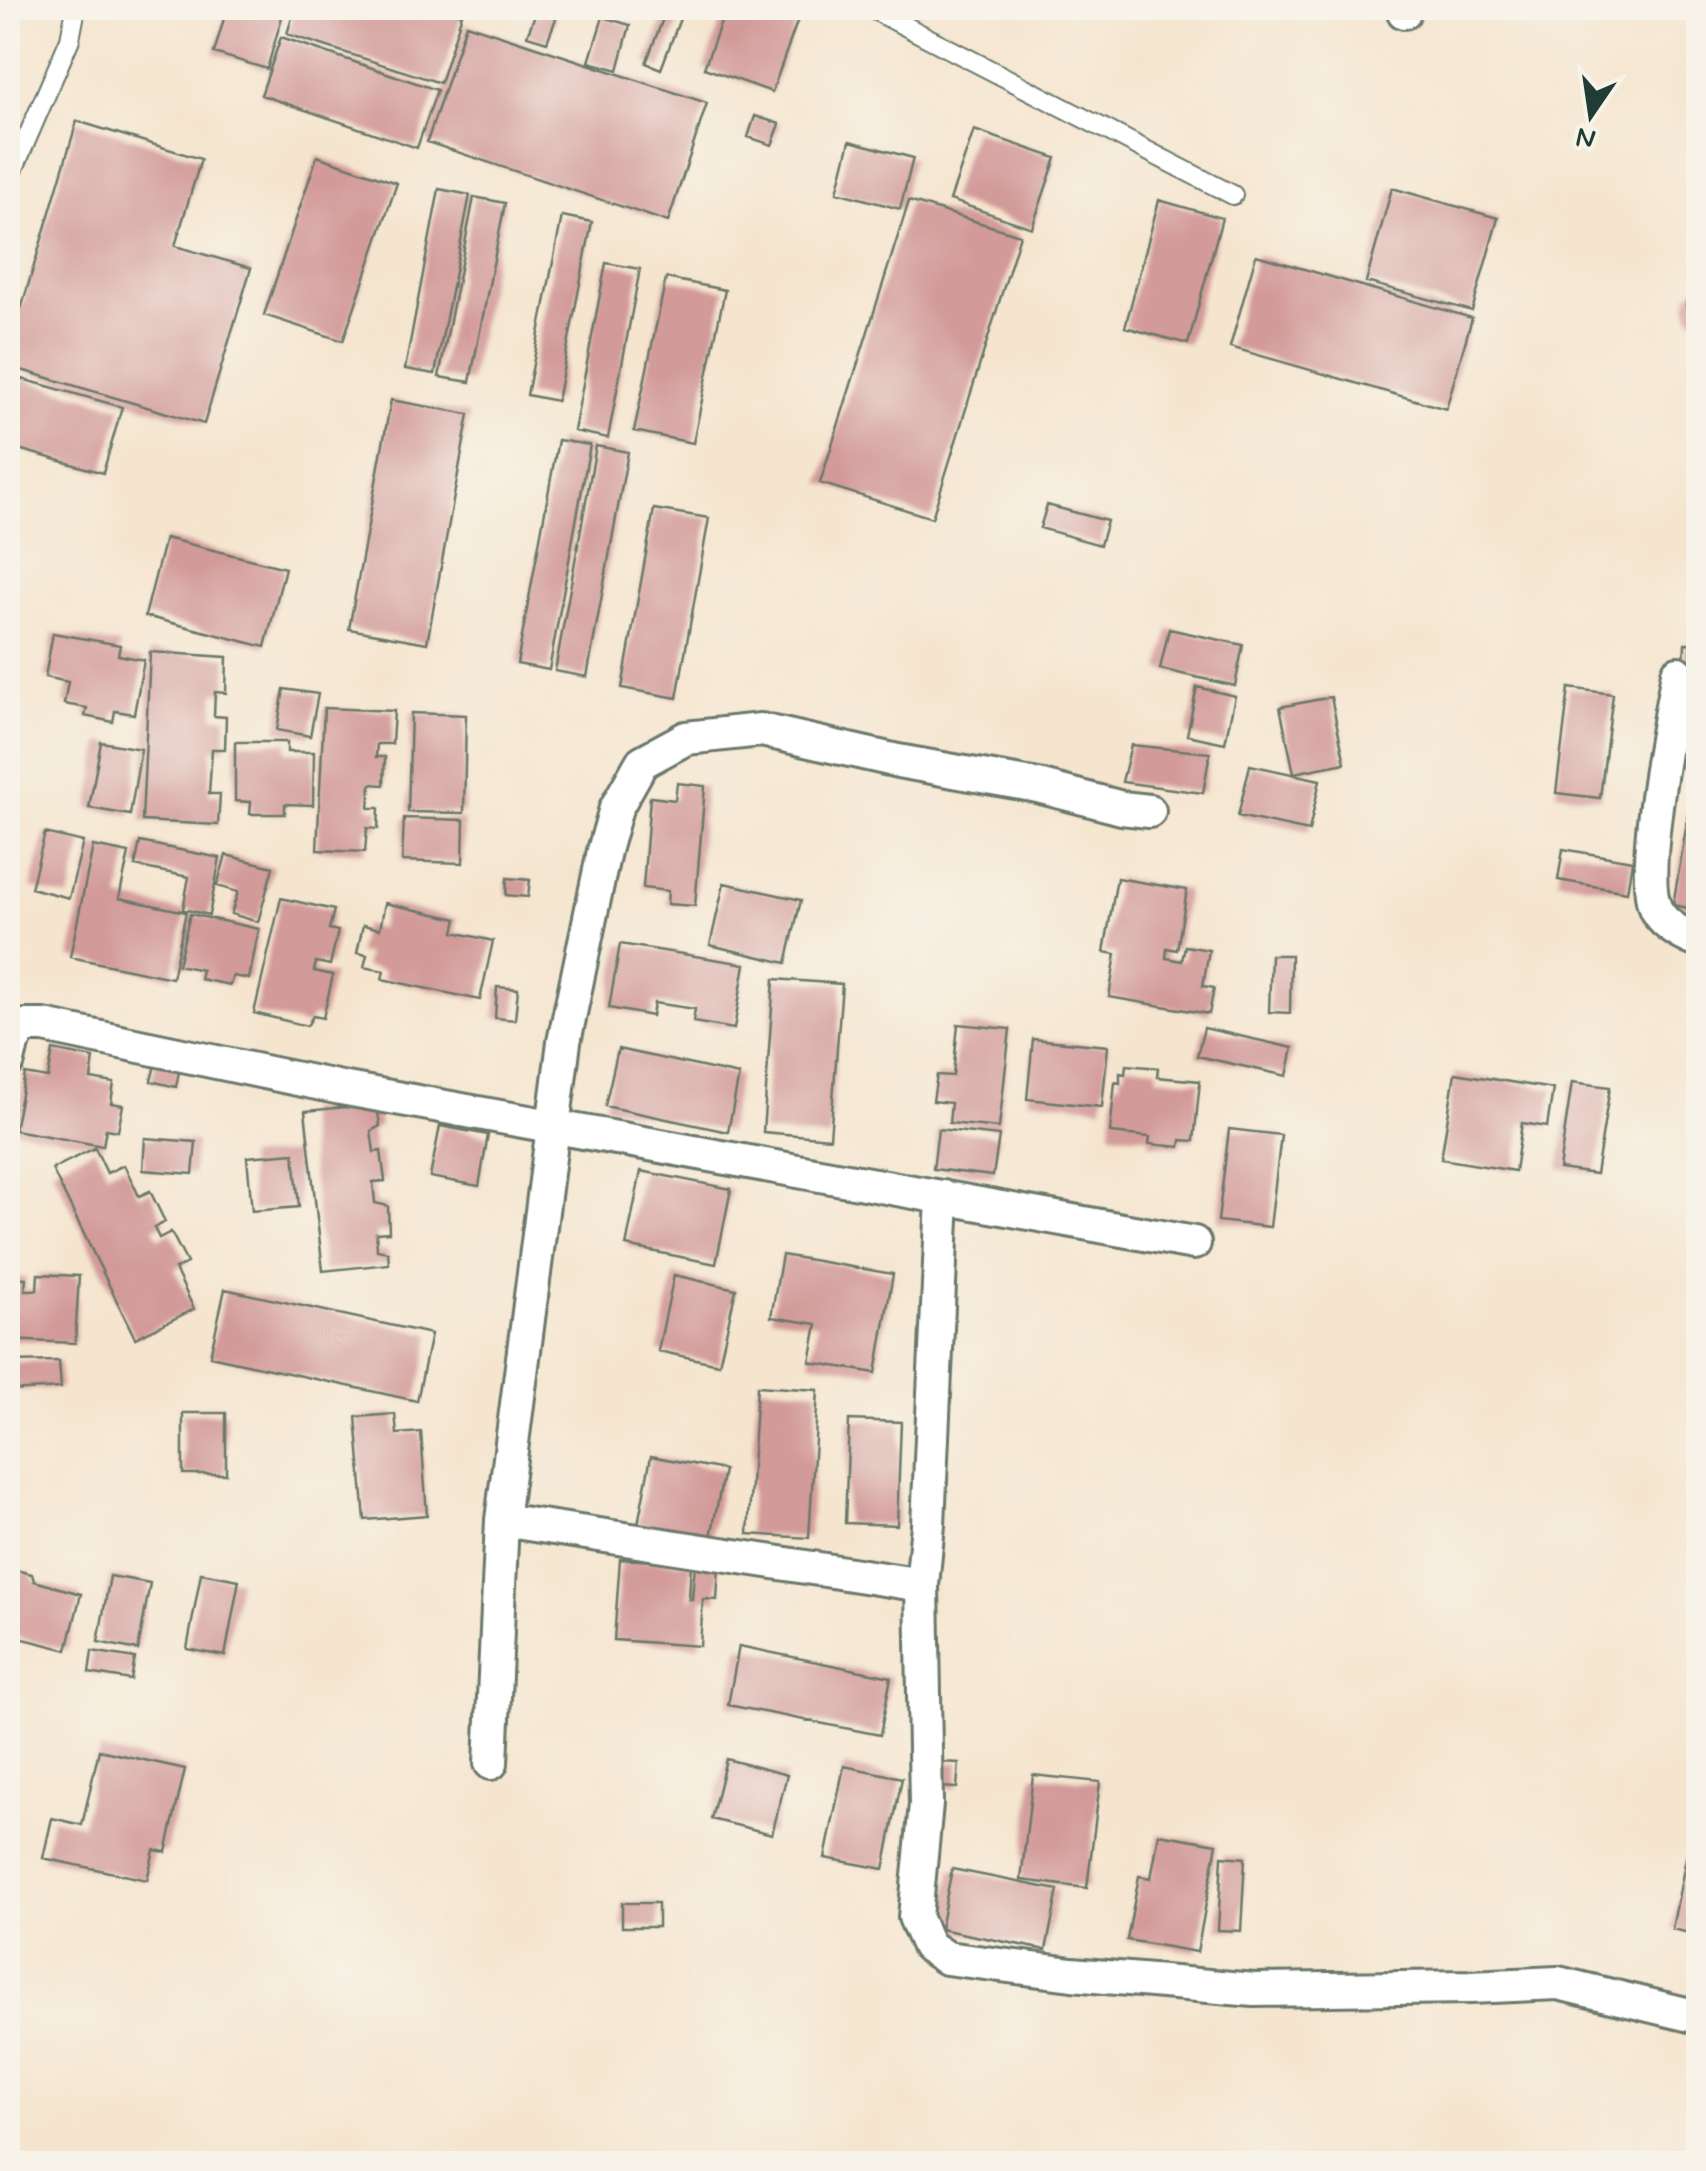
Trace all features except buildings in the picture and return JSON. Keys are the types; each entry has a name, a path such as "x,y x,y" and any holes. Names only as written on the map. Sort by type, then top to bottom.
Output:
{"street":[{"path":"1678,673 1648,884 1657,912 1681,935 1698,941"},
{"path":"492,1763 502,1520 552,1126 584,943 616,808 642,762 686,738 761,730 898,762 1038,786 1122,808 1149,811"},
{"path":"8,1061 13,1040 25,1026 44,1026 341,1088 1194,1243"},
{"path":"943,1198 922,1584 926,1804 915,1918 928,1946 946,1958 1254,1990 1558,1983 1698,2016"},
{"path":"502,1520 922,1584"}],"lane":[{"path":"8,182 70,40 76,8"},
{"path":"870,8 1233,195"}]}
